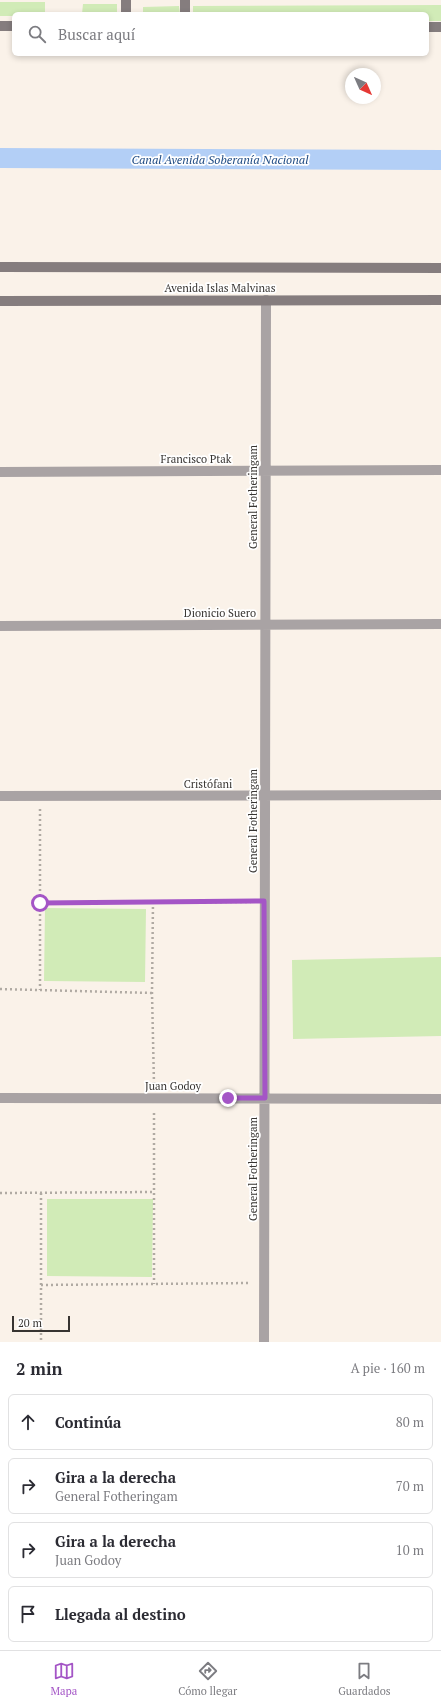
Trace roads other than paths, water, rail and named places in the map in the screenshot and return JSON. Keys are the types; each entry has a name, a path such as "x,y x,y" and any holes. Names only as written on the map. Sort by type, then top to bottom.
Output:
{"street":[{"path":"126,0 126,12"},
{"path":"185,0 185,12"},
{"path":"0,26 12,26"},
{"path":"429,27 441,27"},
{"name":"Avenida Islas Malvinas","path":"0,267 441,268"},
{"name":"General Fotheringam","path":"264,1342 266,300"},
{"name":"Avenida Islas Malvinas","path":"0,301 441,300"},
{"name":"Francisco Ptak","path":"0,472 441,470"},
{"name":"Dionicio Suero","path":"0,626 441,624"},
{"name":"Cristófani","path":"0,796 441,795"},
{"name":"Juan Godoy","path":"0,1098 441,1099"}],"waterway":[{"name":"Canal Avenida Soberanía Nacional","path":"0,158 441,160"}]}
